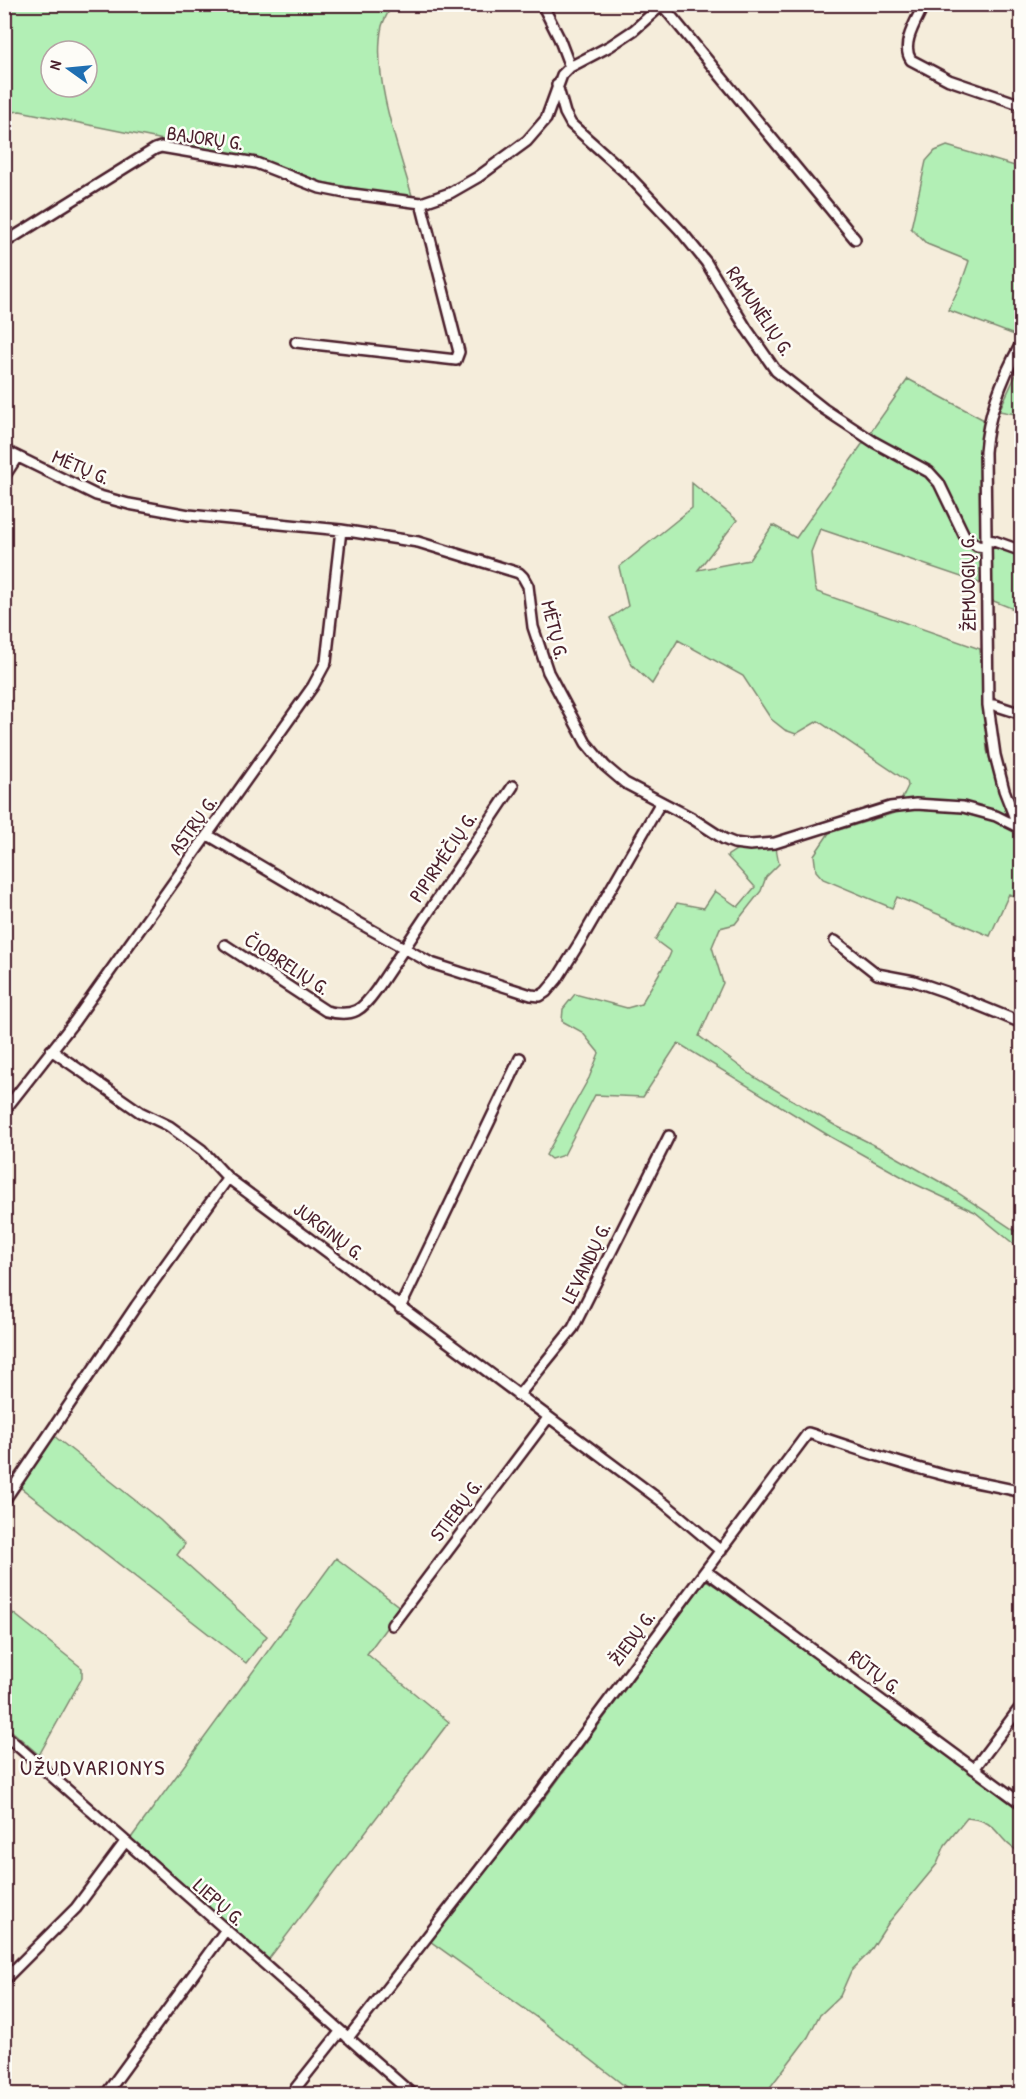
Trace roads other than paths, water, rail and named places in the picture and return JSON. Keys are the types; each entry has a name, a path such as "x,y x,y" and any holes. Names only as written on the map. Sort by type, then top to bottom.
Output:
{"street":[{"path":"542,4 570,67"},
{"path":"924,4 907,44 907,54 911,60 949,80 1022,105"},
{"path":"296,342 456,360 459,352 421,203 450,193 504,159 537,131 548,112 562,75 570,67 610,46 634,30 663,5 855,239"},
{"name":"RAMUNĖLIŲ G.","path":"557,86 566,113 577,130 627,174 680,230 705,262 746,328 777,371 829,412 874,442 929,472 939,483 964,535 977,546 994,541 1022,551"},
{"path":"548,112 554,110 566,113"},
{"name":"BAJORŲ G.","path":"4,243 161,147 256,164 320,188 421,203"},
{"name":"ŽEMUOGIŲ G.","path":"1020,827 1004,790 995,755 988,705 986,544 987,433 1003,381 1022,342"},
{"name":"MĖTŲ G.","path":"4,450 96,495 129,504 189,514 341,530 418,542 519,573 528,586 533,627 548,672 586,743 605,766 625,783 734,843 750,845 775,843 890,807 916,804 963,807 996,816 1020,827"},
{"path":"4,477 17,457"},
{"name":"ASTRŲ G.","path":"4,1112 208,835 296,712 326,663 341,530"},
{"path":"988,705 1022,714"},
{"name":"PIPIRMĖČIŲ G.","path":"405,948 513,786"},
{"path":"208,835 431,963 540,996 546,993 580,942 661,802"},
{"path":"835,941 877,974 914,981 1022,1023"},
{"name":"ČIOBRELIŲ G.","path":"225,945 326,1011 341,1014 357,1011 364,1006 405,948"},
{"name":"JURGINŲ G.","path":"51,1050 140,1112 170,1126 202,1150 228,1178 664,1503 721,1551"},
{"path":"400,1308 520,1058"},
{"name":"LEVANDŲ G.","path":"519,1396 573,1328 669,1136"},
{"path":"4,1501 136,1306 228,1178"},
{"name":"STIEBŲ G.","path":"392,1625 548,1418"},
{"name":"ŽIEDŲ G.","path":"291,2094 344,2035 543,1790 808,1433 935,1473 1022,1492"},
{"name":"RŪTŲ G.","path":"706,1570 1022,1804"},
{"path":"974,1768 1022,1705"},
{"name":"LIEPŲ G.","path":"4,1734 412,2094"},
{"path":"4,1980 76,1908 125,1842"},
{"path":"106,2094 225,1931"}],"district":[{"name":"UŽUDVARIONYS","path":"93,1767"}]}
